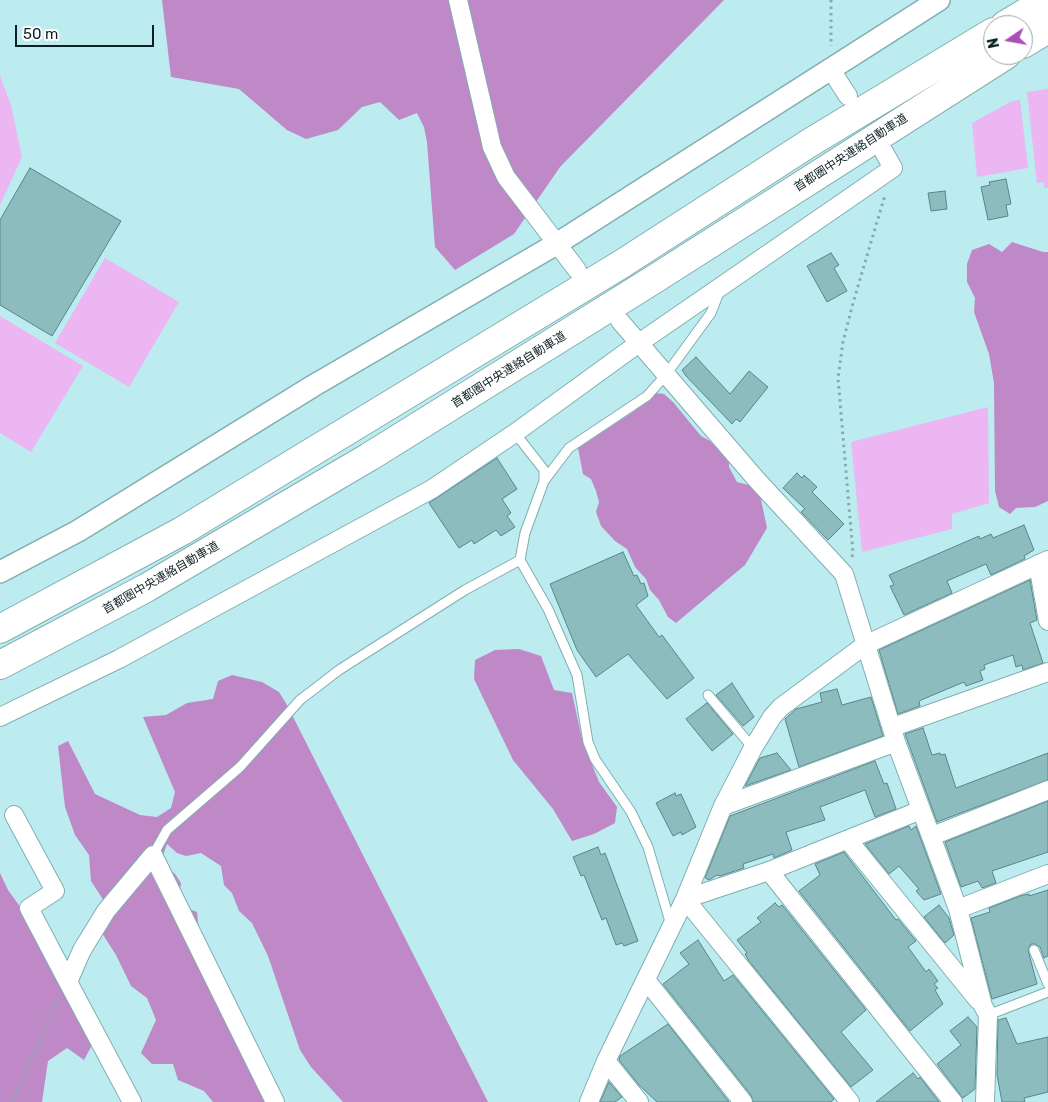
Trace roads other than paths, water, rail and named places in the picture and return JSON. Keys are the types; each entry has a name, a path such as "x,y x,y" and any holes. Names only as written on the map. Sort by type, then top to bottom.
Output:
{"highway":[{"path":"1022,15 1047,0"},
{"path":"1033,38 1048,29"},
{"path":"0,628 182,531 620,265 811,142 983,38"},
{"name":"首都圏中央連絡自動車道","path":"0,665 146,588 369,457 653,280 990,65"}],"street":[{"path":"458,0 492,147 506,176 577,270"},
{"path":"0,572 78,531 313,386 558,243 939,0"},
{"path":"832,70 848,96"},
{"path":"0,717 119,659 432,488 515,433 639,343 893,168 884,152"},
{"path":"620,321 665,376 756,479 844,574 865,645 895,734 958,909 985,1011 985,1102"},
{"path":"589,1102 606,1061 685,899 723,806 753,748 781,707 865,645 1043,562 1048,621"},
{"path":"723,806 1048,672"},
{"path":"932,836 1048,790"},
{"path":"685,899 769,871 921,810"},
{"path":"14,814 55,891 29,908 132,1102"},
{"path":"848,840 985,1011"},
{"path":"68,982 82,950 106,911 153,855 275,1102"},
{"path":"769,871 953,1102"},
{"path":"958,909 1048,874"},
{"path":"685,899 850,1102"},
{"path":"646,980 743,1102"},
{"path":"606,1061 640,1102"}],"lane":[{"path":"671,927 648,848 631,812 595,759 586,730 577,675 548,609 520,560 525,533 544,481 569,448 646,396 665,376 711,313 720,288"},
{"path":"515,433 541,464 544,470 544,481"},
{"path":"153,855 167,830 240,767 300,700 339,670 456,595 520,560"},
{"path":"708,695 753,748"},
{"path":"1034,950 1048,984"},
{"path":"985,1011 1048,992"}]}
